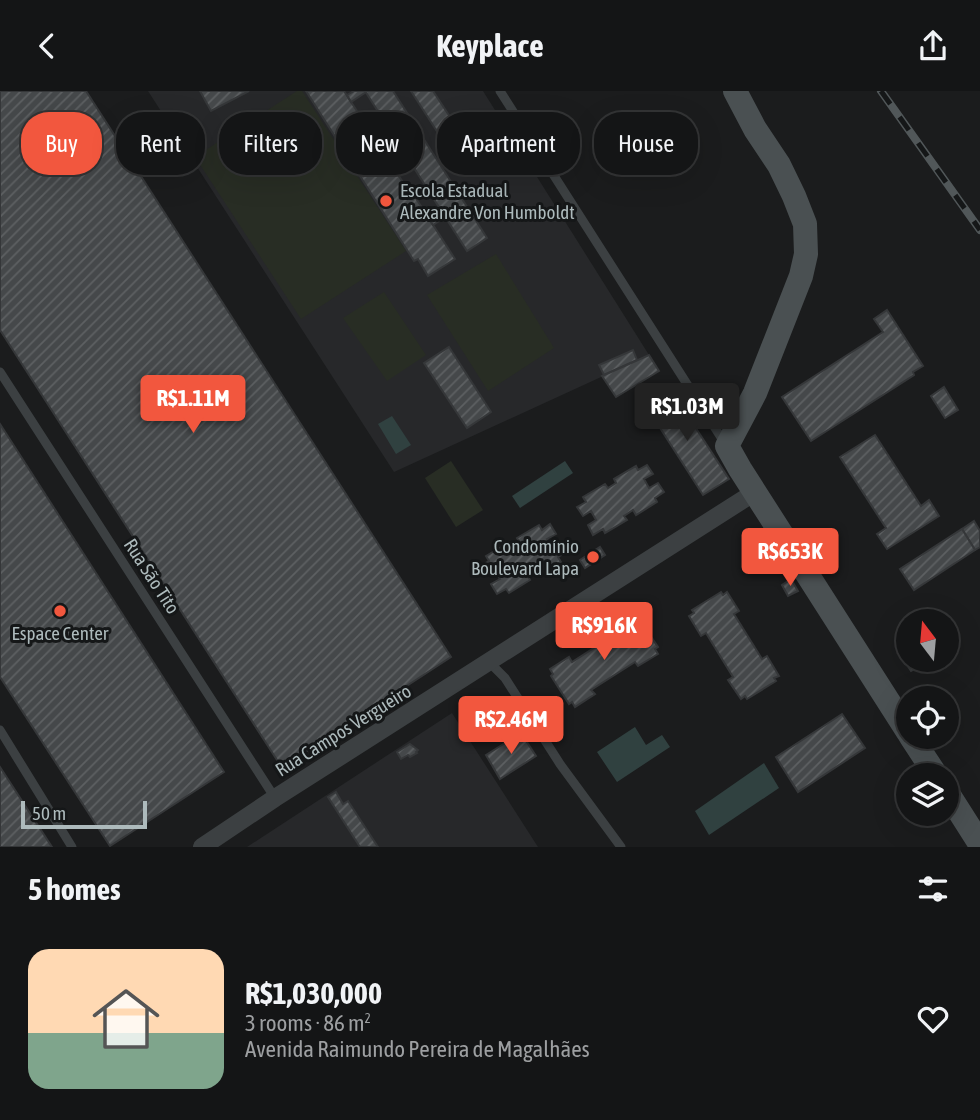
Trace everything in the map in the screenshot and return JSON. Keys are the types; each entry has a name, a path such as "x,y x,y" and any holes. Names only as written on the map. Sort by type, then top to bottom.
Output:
{"street":[{"path":"735,91 755,129 779,165 794,196 805,223 806,254 802,276 755,393 727,446 896,713"},
{"name":"Rua Campos Vergueiro","path":"202,847 755,492"},
{"path":"959,811 980,844"}],"lane":[{"path":"500,91 727,446"},
{"name":"Rua São Tito","path":"0,372 275,798"},
{"path":"489,662 505,678 560,764 621,847"},
{"path":"0,730 72,847"}],"shaded area":[{"name":"Escola Estadual Alexandre Von Humboldt","path":"148,91 483,91 496,112 437,112 437,175 536,175 649,355 394,472 202,175 205,175 205,112 162,112"},
{"path":"297,91 302,91 316,112 265,112"},
{"path":"322,122 336,143 336,175 357,175 406,251 301,319 205,172 205,151 219,141 219,175 322,175"},
{"path":"496,254 554,348 488,391 427,295"},
{"path":"384,292 426,355 387,381 343,318"},
{"path":"392,416 411,445 396,454 378,424"},
{"path":"451,461 483,510 456,527 425,478"},
{"path":"565,461 573,473 520,508 512,496"},
{"path":"452,713 538,847 247,847"},
{"path":"635,727 646,745 662,735 670,747 617,782 597,752"},
{"path":"764,763 779,788 709,835 695,811"}],"building":[{"path":"0,91 86,91 100,112 21,112 21,175 102,175 102,116 116,138 116,175 140,175 451,657 287,764 277,760 0,330"},
{"path":"200,91 249,91 211,111"},
{"path":"306,91 344,91 358,112 336,112 336,138 322,112 319,112"},
{"path":"354,91 366,92 351,102 347,95"},
{"path":"365,91 393,91 406,112 378,112"},
{"path":"411,91 433,91 447,112 437,112 437,131"},
{"path":"423,138 437,160 437,175 447,175 487,238 467,251 419,175 423,175"},
{"path":"359,175 398,175 455,259 428,276 418,259 414,261"},
{"path":"439,208 445,217 433,225 427,216"},
{"path":"887,310 923,366 913,372 914,375 811,441 782,397 883,332 874,319"},
{"path":"449,347 491,412 467,428 424,363"},
{"path":"633,350 637,360 604,375 599,365"},
{"path":"649,355 659,371 616,397 602,376"},
{"path":"944,387 958,410 945,418 931,396"},
{"path":"671,390 729,479 703,495 646,406"},
{"name":"Espace Center","path":"0,424 224,772 110,846 0,677"},
{"path":"875,435 921,506 929,500 939,516 887,549 877,534 886,528 840,457"},
{"path":"647,465 653,474 644,479 649,488 658,483 664,492 655,498 657,502 636,515 633,510 624,516 627,520 605,533 603,529 593,535 588,525 596,520 591,511 583,516 577,507 586,502 583,497 605,484 608,488 616,483 614,479 636,466 638,470"},
{"path":"974,521 980,531 980,547 975,550 962,529"},
{"path":"550,524 556,534 547,539 553,548 561,543 567,552 558,557 561,562 539,574 536,570 527,575 530,580 509,593 506,589 497,594 491,584 500,579 494,571 486,576 480,566 489,561 486,556 508,543 511,548 520,543 517,538 539,525 542,530"},
{"path":"962,529 975,550 914,590 900,569"},
{"name":"Condomínio Boulevard Lapa","path":"600,547 605,555 585,568 580,560"},
{"path":"791,579 798,591 788,596 782,585"},
{"path":"721,592 723,595 727,592 739,611 734,614 762,659 767,656 779,676 774,678 776,681 747,699 745,696 741,699 728,680 733,677 706,633 701,636 689,616 694,613 692,610"},
{"path":"633,616 636,621 639,619 658,647 655,649 658,654 638,666 635,662 591,690 595,694 575,707 572,702 569,704 551,676 553,674 550,669 569,657 572,662 617,633 614,629"},
{"path":"842,714 865,748 798,792 776,757"},
{"path":"521,733 536,756 500,779 486,755"},
{"path":"410,744 418,750 417,753 401,759 397,752"},
{"path":"0,767 52,847 0,847"},
{"path":"336,792 343,804 348,801 378,847 360,847 328,797"}],"railway":[{"path":"881,91 980,230"}],"place":[{"name":"Escola Estadual Alexandre Von Humboldt","path":"386,201"},
{"name":"Condomínio Boulevard Lapa","path":"593,557"},
{"name":"Espace Center","path":"60,611"}]}
